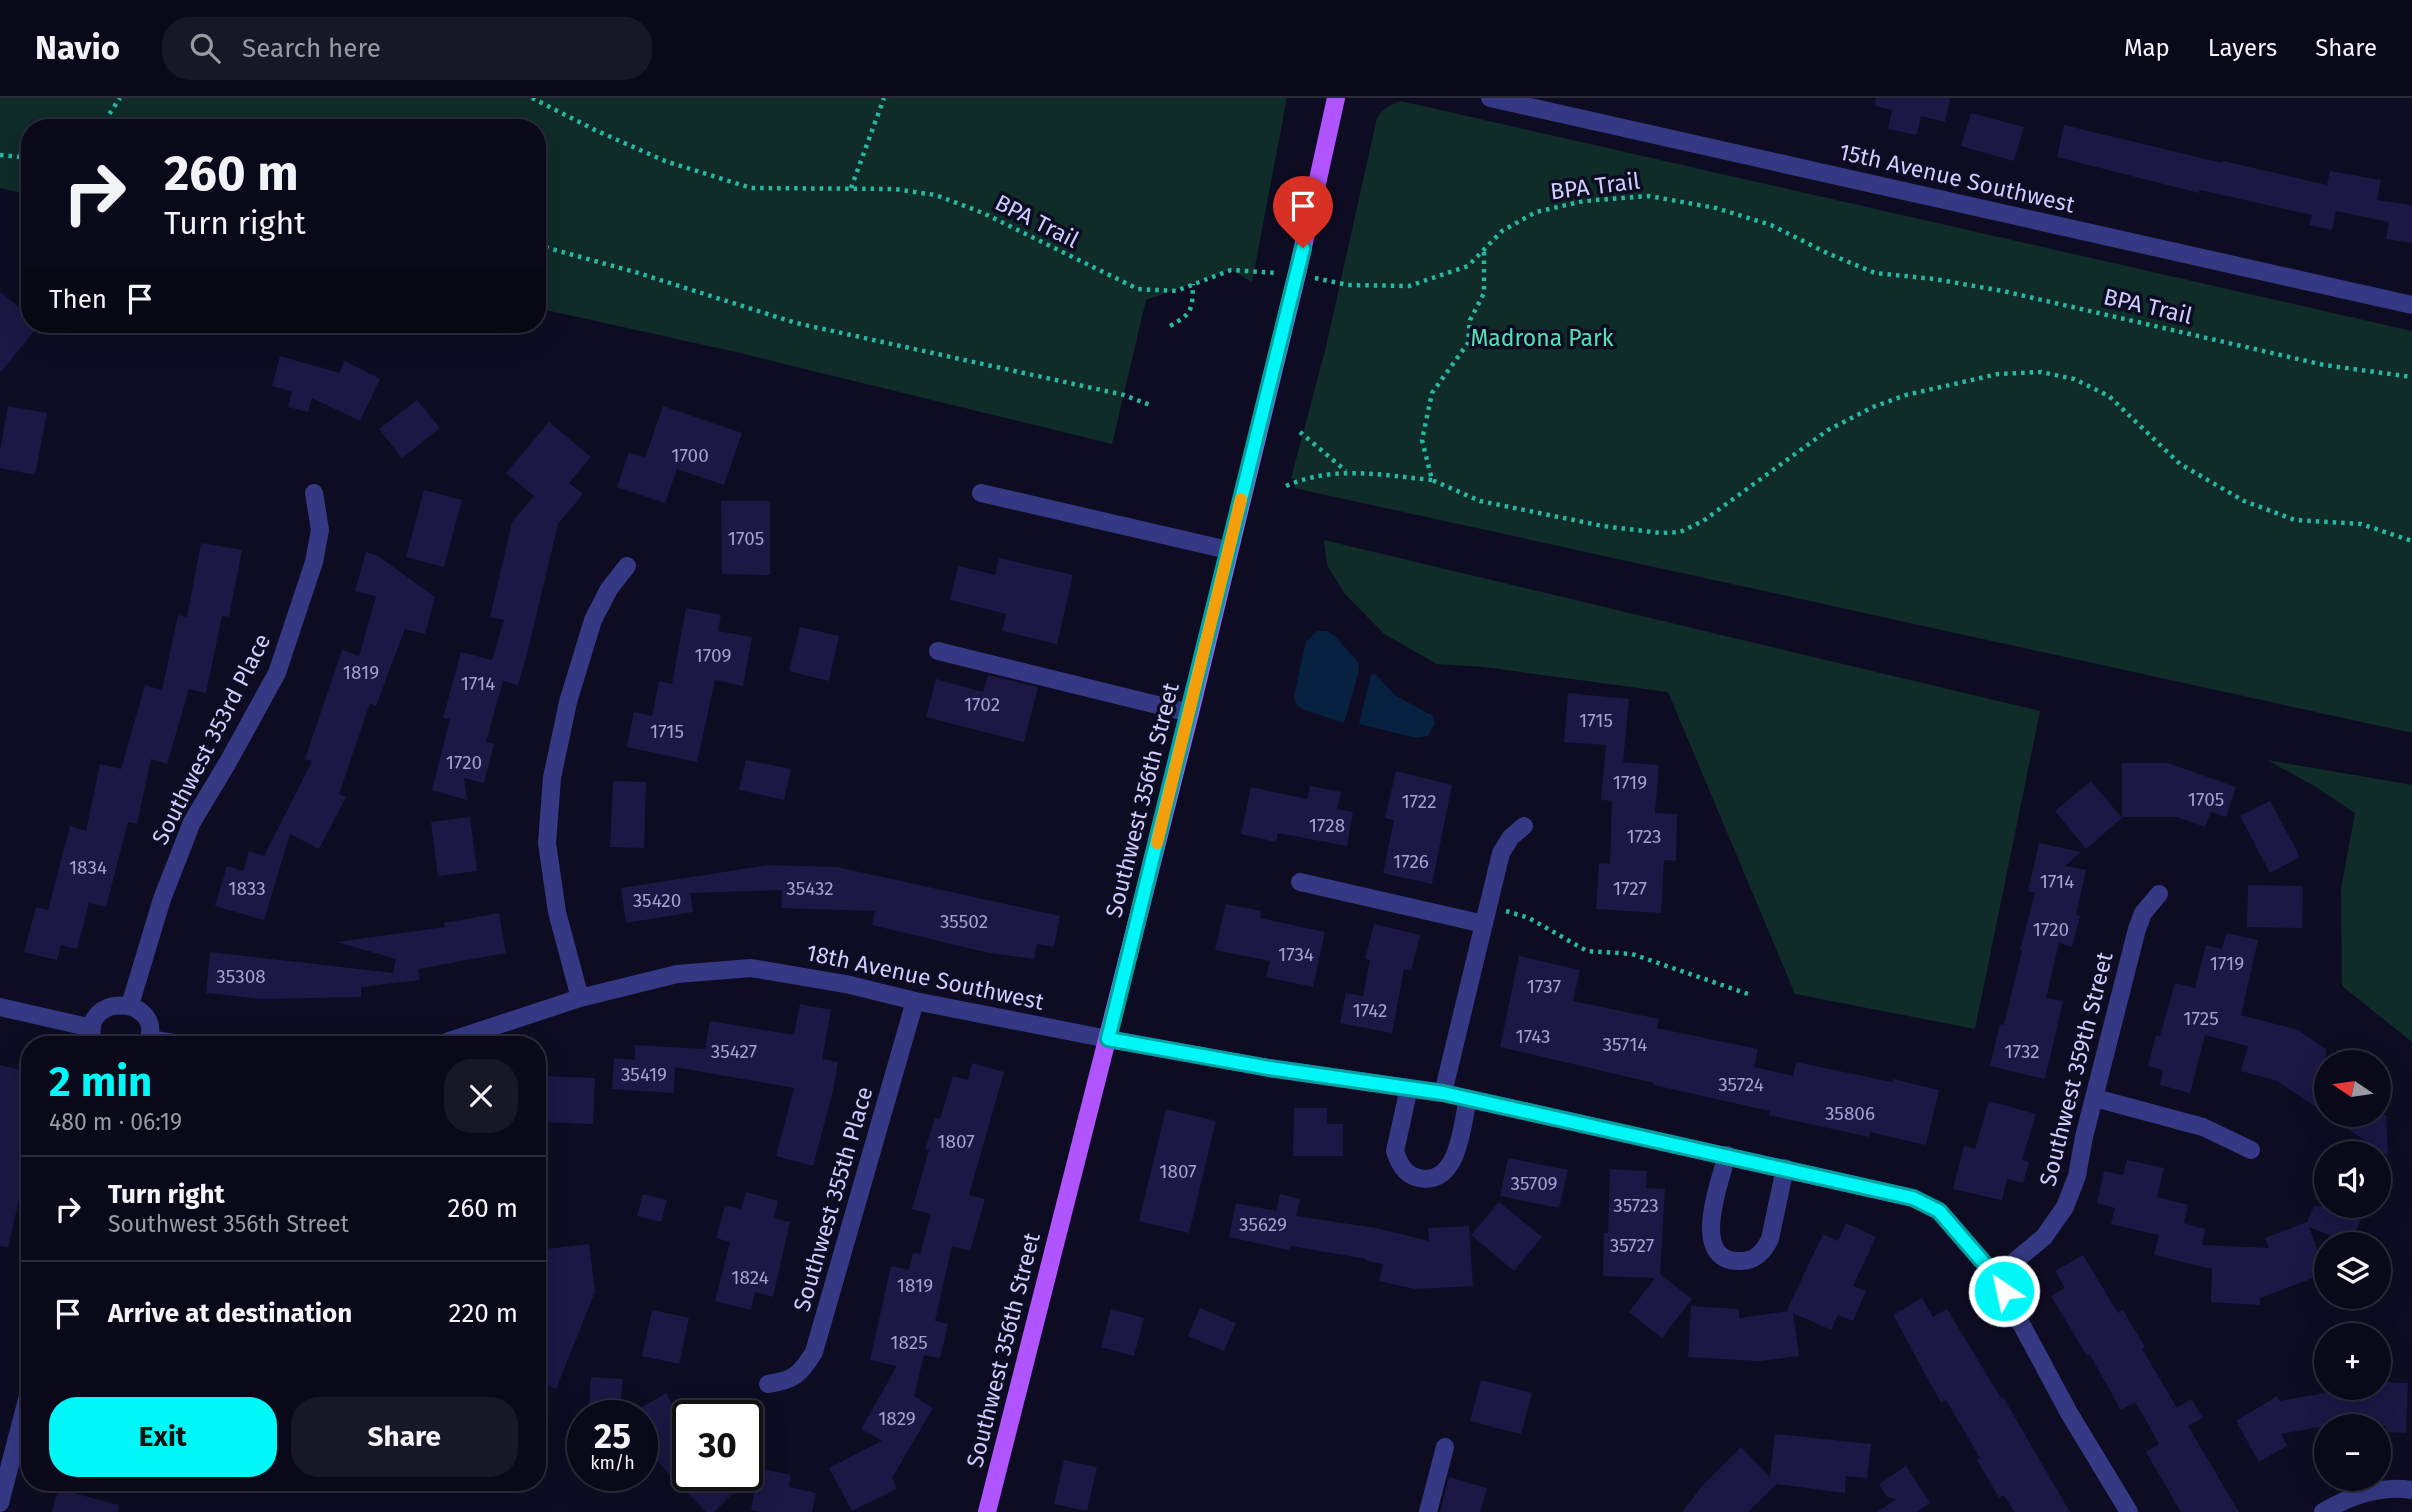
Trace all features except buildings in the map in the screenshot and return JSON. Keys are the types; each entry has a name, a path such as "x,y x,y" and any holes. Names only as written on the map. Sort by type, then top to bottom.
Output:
{"main road":[{"name":"Southwest 356th Street","path":"987,1512 1190,713 1297,274 1336,98"}],"street":[{"name":"15th Avenue Southwest","path":"1490,98 2412,305"},
{"name":"Southwest 353rd Place","path":"130,1005 162,899 192,822 277,673 314,562 320,530 314,493"},
{"path":"981,493 1228,550"},
{"path":"580,998 557,912 547,843 552,778 568,702 593,620 609,589 627,566"},
{"path":"938,651 1190,713"},
{"path":"1443,1093 1501,853 1511,837 1524,826"},
{"path":"1300,883 1486,915"},
{"name":"Southwest 359th Street","path":"1996,1277 2044,1237 2065,1207 2077,1176 2084,1136 2137,929 2143,914 2159,894"},
{"name":"18th Avenue Southwest","path":"464,1036 580,998 677,974 751,968 846,984 915,1001 1108,1039 1269,1068 1443,1093 1913,1198 1939,1211 1996,1277 2069,1413 2129,1512"},
{"name":"Southwest 355th Place","path":"768,1384 789,1381 803,1371 814,1352 915,1001"},
{"path":"0,1007 93,1036 97,1016 114,1004 130,1005 145,1017 150,1028 149,1036"},
{"path":"1409,1088 1395,1151 1404,1170 1423,1179 1433,1178 1450,1166 1455,1156 1468,1098"},
{"path":"2095,1098 2203,1127 2250,1150"},
{"path":"1727,1155 1710,1234 1719,1253 1737,1262 1748,1261 1757,1256 1770,1239 1785,1168"},
{"path":"0,1503 21,1422"},
{"path":"1428,1512 1446,1447"},
{"path":"2323,1512 2359,1494 2385,1489 2412,1490"}],"path":[{"path":"106,119 120,98"},
{"name":"BPA Trail","path":"531,98 665,161 751,188 894,189 936,195 983,213 1138,289 1176,291 1231,270 1297,274 1348,285 1409,286 1468,266 1502,231 1536,212 1584,201 1649,196 1716,208 1771,225 1875,273 2004,291 2324,365 2412,377"},
{"path":"851,188 884,98"},
{"path":"0,155 21,157"},
{"path":"546,247 635,272 796,323 1124,396 1150,405"},
{"path":"1432,480 1422,440 1432,393 1468,343 1470,320 1484,293 1483,251"},
{"path":"1170,326 1186,316 1192,305 1193,284"},
{"path":"1286,486 1303,478 1346,471 1432,480 1457,493 1492,504 1603,526 1660,533 1680,532 1703,520 1828,430 1873,407 1906,395 1998,374 2040,372 2074,379 2109,396 2180,464 2244,501 2295,520 2361,524 2412,541"},
{"path":"1300,432 1346,471"},
{"path":"1486,915 1529,918 1587,951 1632,954 1748,994"}],"green space":[{"path":"0,98 1287,98 1252,282 1231,270 1146,300 1112,444 740,353 546,310 546,119 21,119 21,193 0,188"},
{"name":"Madrona Park","path":"1401,101 2412,331 2412,733 1294,488 1296,480 1291,478 1326,347 1377,118 1387,107"},
{"path":"1324,540 2040,711 1975,1029 1795,994 1668,692 1484,667 1437,664 1384,634 1345,594 1327,565"},
{"path":"2267,760 2412,785 2412,1042 2342,986 2341,889 2355,813 2316,787"}],"water":[{"path":"1318,631 1327,631 1335,636 1358,662 1359,671 1344,723 1302,709 1297,705 1294,696 1306,641"},
{"path":"1375,674 1396,696 1433,716 1435,723 1428,736 1417,738 1359,724 1371,675"}],"slow traffic":[{"path":"1157,843 1241,499"}],"route":[{"path":"1303,248 1108,1039 1269,1068 1443,1093 1913,1198 1939,1211 1996,1277 2004,1291"}]}
